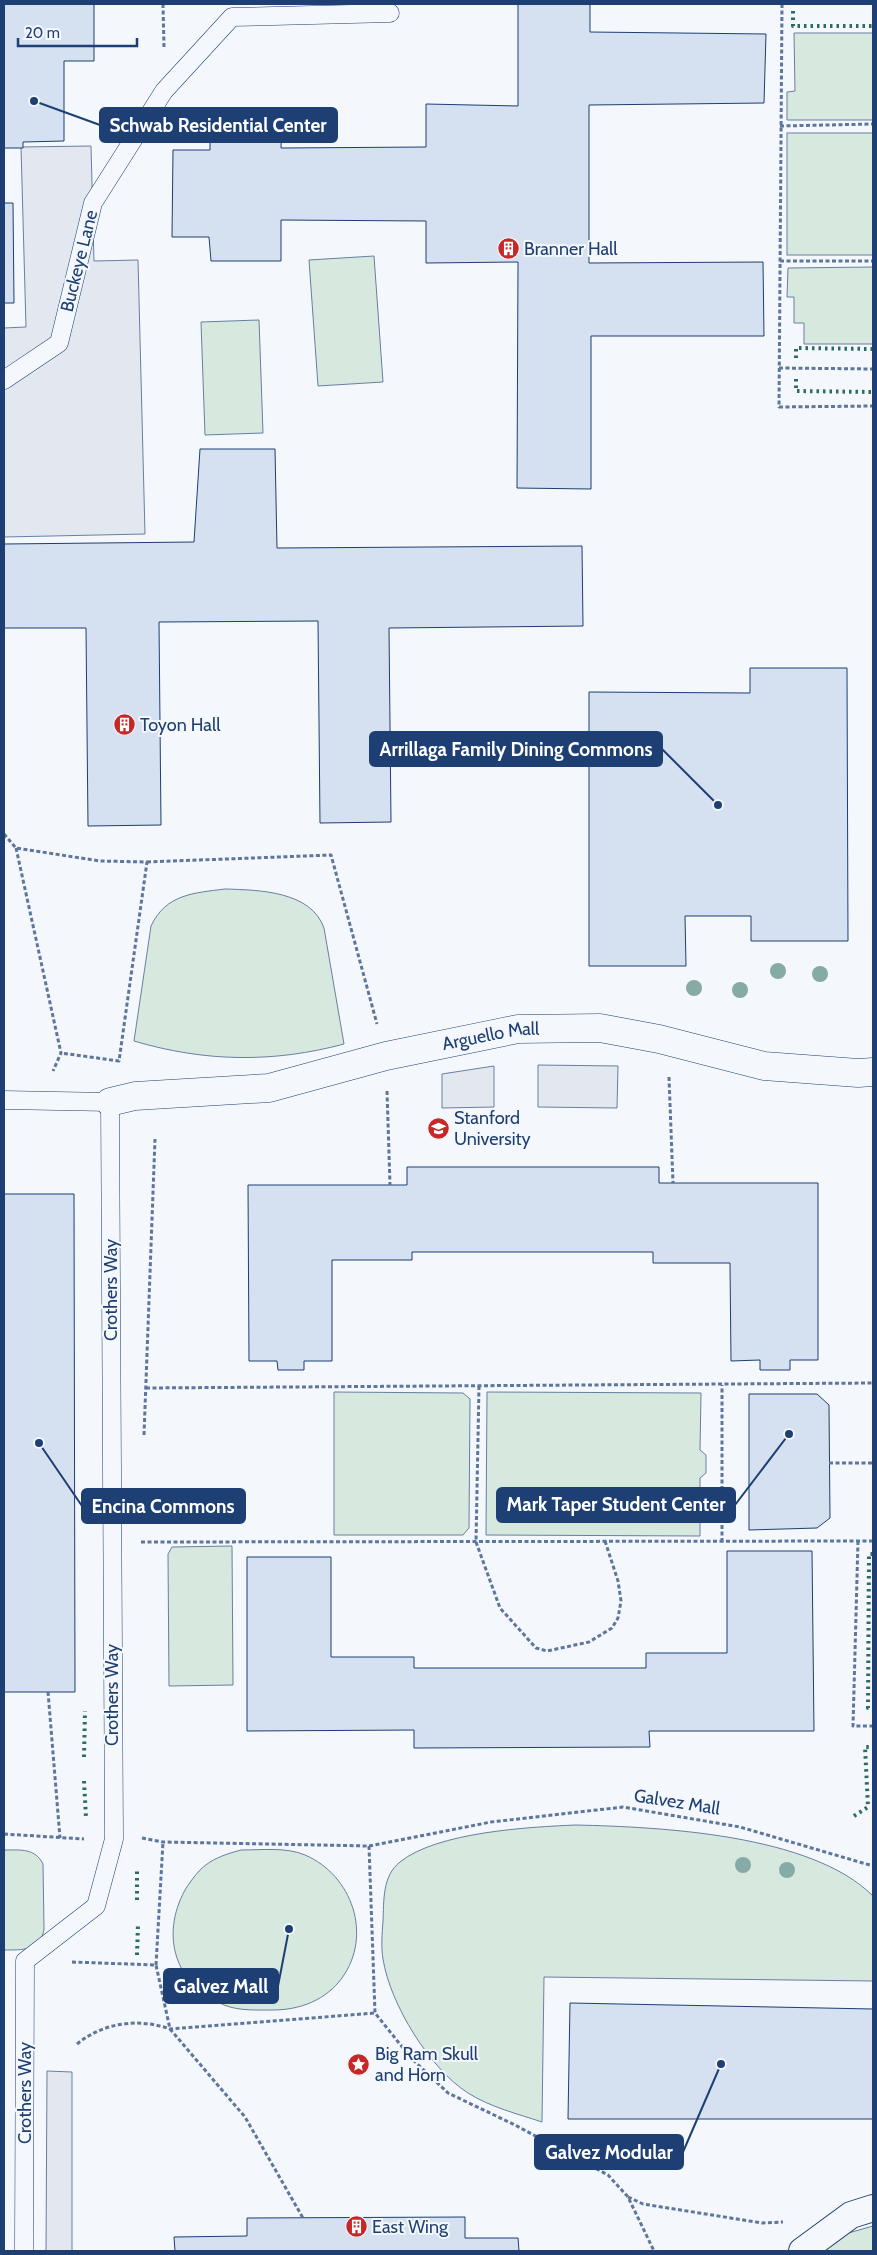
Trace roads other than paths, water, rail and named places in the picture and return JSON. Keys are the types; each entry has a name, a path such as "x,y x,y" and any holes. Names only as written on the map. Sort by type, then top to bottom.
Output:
{"street":[{"name":"Arguello Mall","path":"110,1102 135,1096 269,1088 386,1056 518,1028 600,1028 659,1039 668,1043 764,1066 858,1073 873,1072"},
{"path":"802,2251 851,2215 873,2208"}],"lane":[{"name":"Buckeye Lane","path":"4,380 58,343 93,203 164,91 232,17 390,13"},
{"path":"4,1100 110,1102"},
{"name":"Crothers Way","path":"24,2251 25,1961 96,1906 114,1839 110,1102"}],"place":[{"name":"Schwab Residential Center","path":"34,101"},
{"name":"Branner Hall","path":"508,249"},
{"name":"Toyon Hall","path":"124,725"},
{"name":"Arrillaga Family Dining Commons","path":"718,805"},
{"name":"Stanford University","path":"438,1128"},
{"name":"Mark Taper Student Center","path":"789,1434"},
{"name":"Encina Commons","path":"39,1443"},
{"name":"Galvez Mall","path":"289,1929"},
{"name":"Big Ram Skull and Horn","path":"359,2064"},
{"name":"Galvez Modular","path":"721,2064"},
{"name":"East Wing","path":"356,2227"}]}
